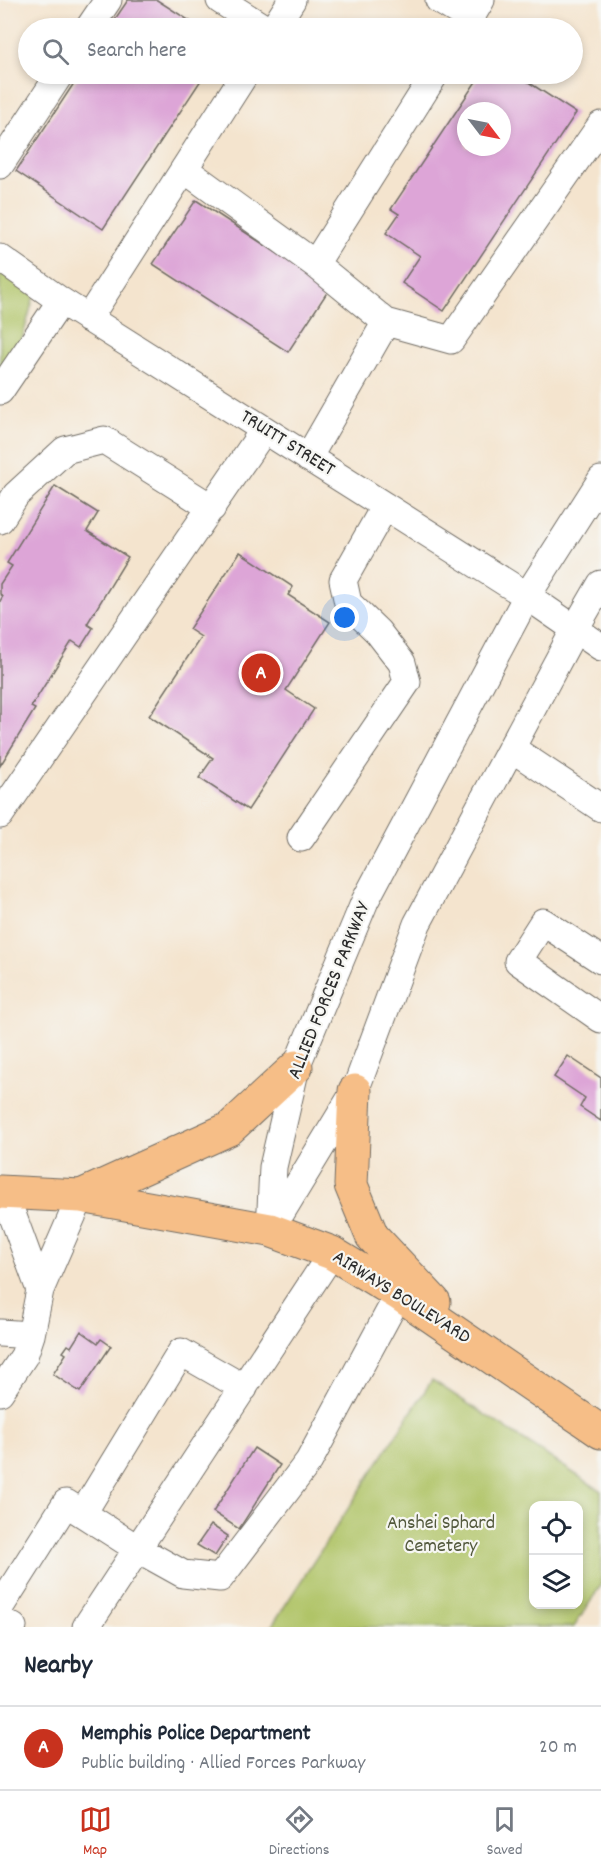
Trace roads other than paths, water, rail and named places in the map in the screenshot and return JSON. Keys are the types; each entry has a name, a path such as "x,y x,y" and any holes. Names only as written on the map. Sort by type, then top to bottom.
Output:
{"main road":[{"path":"81,1196 229,1129 296,1067"},
{"path":"355,1091 351,1185 372,1236 472,1343"},
{"name":"AIRWAYS BOULEVARD","path":"2,1192 81,1196 270,1230 332,1253 399,1294 601,1432"}],"street":[{"path":"96,18 108,0"},
{"path":"220,0 248,18"},
{"path":"280,18 292,0"},
{"path":"439,0 472,16"},
{"path":"0,165 53,84"},
{"path":"88,319 239,84"},
{"path":"315,264 429,84"},
{"path":"184,169 315,264 386,322 451,340 601,125"},
{"name":"TRUITT STREET","path":"0,258 61,302 527,596 601,647"},
{"path":"0,391 61,302"},
{"path":"308,458 386,322"},
{"path":"0,815 264,430"},
{"path":"0,520 16,495 65,450 104,440 212,508"},
{"name":"ALLIED FORCES PARKWAY","path":"270,1230 273,1167 296,1067 364,901 527,596 601,480"},
{"path":"301,837 407,682 402,663 378,632 348,603 344,580 385,506"},
{"path":"270,1230 355,1091 417,924 574,629 601,584"},
{"path":"511,748 601,808"},
{"path":"601,960 543,922 518,962 601,1019"},
{"path":"2,1192 40,1290"},
{"path":"0,1392 24,1356 31,1335 40,1290 81,1196"},
{"path":"86,1627 332,1253"},
{"path":"0,1607 66,1503 138,1549 183,1574 220,1578 309,1461 399,1294"},
{"path":"0,1333 31,1335"},
{"path":"83,1513 181,1352 244,1388"},
{"path":"0,1620 13,1627"}],"place":[{"name":"Memphis Police Department","path":"261,673"}],"park label":[{"name":"Anshei Sphard Cemetery","path":"441,1536"}]}
